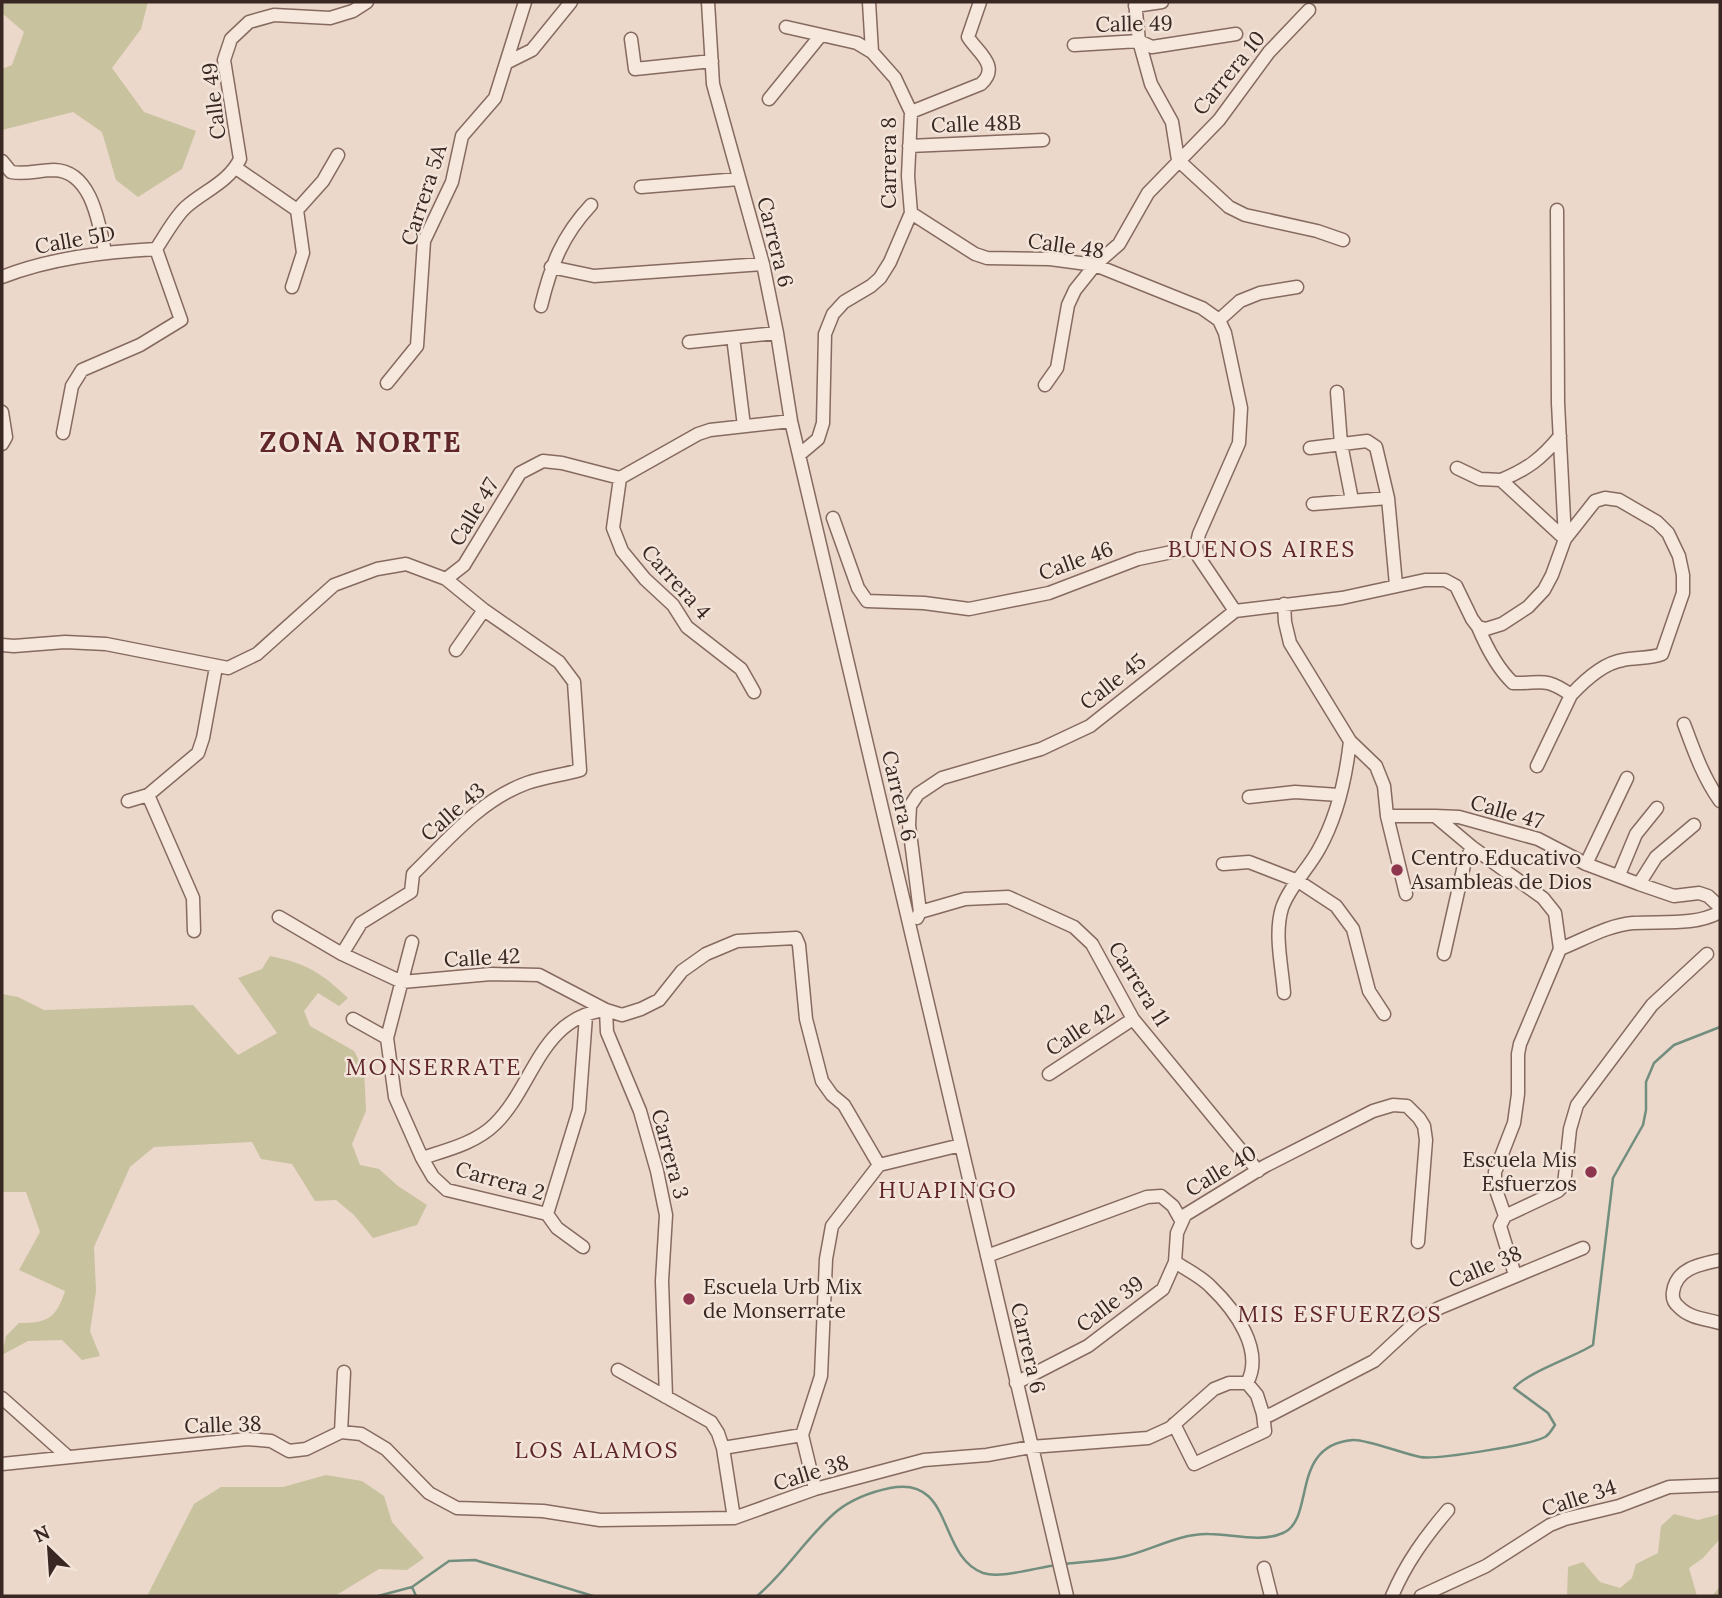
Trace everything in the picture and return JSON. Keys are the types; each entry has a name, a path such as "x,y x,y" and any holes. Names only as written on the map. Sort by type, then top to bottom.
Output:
{"street":[{"name":"Calle 49","path":"297,211 236,168 240,159 224,61 231,39 249,22 274,15 330,18 353,11 368,2"},
{"name":"Carrera 5A","path":"387,383 417,346 424,241 452,182 462,136 495,98 525,2"},
{"path":"506,63 532,50 571,2"},
{"name":"Carrera 6","path":"708,2 713,84 763,264 791,421 1067,1596"},
{"path":"869,2 872,52"},
{"path":"911,111 981,84 988,78 984,55 968,37 980,2"},
{"path":"1135,4 1162,2"},
{"name":"Carrera 10","path":"1135,4 1139,41 1150,84 1172,122 1178,160"},
{"name":"Carrera 10","path":"1045,385 1057,368 1068,304 1075,290 1095,265 1119,244 1149,193 1219,120 1269,52 1310,10"},
{"path":"786,27 857,43 872,52"},
{"name":"Calle 49","path":"1074,45 1139,41 1152,47 1236,34"},
{"path":"769,99 821,35"},
{"path":"631,39 635,69 712,61"},
{"name":"Carrera 8","path":"799,455 818,439 823,423 825,334 833,314 844,302 880,278 890,262 911,213 911,111 895,78 872,52"},
{"name":"Calle 48B","path":"909,146 1044,140"},
{"path":"292,287 303,253 297,211 323,181 338,155"},
{"path":"1178,160 1229,207 1245,215 1317,231 1343,240"},
{"path":"2,161 10,172 22,174 54,170 66,173 80,182 96,214 105,252"},
{"path":"63,433 72,386 82,370 140,345 181,320 156,249 185,208 208,193 236,168"},
{"path":"641,187 739,179"},
{"path":"541,306 551,267 573,224 591,205"},
{"path":"1557,210 1558,403 1564,539"},
{"name":"Calle 48","path":"911,213 975,254 987,258 1050,259 1095,265 1202,308 1219,320"},
{"name":"Calle 5D","path":"2,277 21,269 105,252 156,249"},
{"path":"551,267 594,276 763,264"},
{"path":"1297,287 1260,293 1240,301 1219,320 1225,333 1241,408 1240,443 1199,534 1196,547 1198,556 1235,611 1342,598 1396,585 1445,580 1456,586 1485,642 1513,683 1543,680 1555,684 1571,695"},
{"path":"690,342 777,333"},
{"path":"734,345 744,426"},
{"path":"1337,392 1341,444 1352,500"},
{"path":"2,412 6,437 2,444"},
{"path":"620,478 710,429 791,421"},
{"path":"1457,468 1480,478 1501,480 1521,472 1542,457 1560,436"},
{"path":"1310,448 1367,440 1375,444 1388,498 1396,585"},
{"name":"Calle 47","path":"446,579 464,565 520,473 543,461 562,463 620,478"},
{"name":"Carrera 4","path":"620,478 612,528 622,551 645,579 673,605 687,627 741,669 754,692"},
{"path":"1501,480 1564,539"},
{"path":"1313,504 1388,498"},
{"path":"1478,626 1486,629 1502,625 1528,607 1544,590 1564,539 1595,501 1605,498 1619,500 1657,522 1668,533 1679,556 1683,593 1662,654 1619,660 1596,673 1571,695 1537,766"},
{"name":"Calle 46","path":"833,518 858,588 867,601 924,603 969,609 1049,593 1138,559 1196,547"},
{"path":"2,645 65,642 106,644 228,668 257,653 334,585 377,569 406,564 446,579 484,610 456,650"},
{"path":"1284,604 1290,643 1350,741 1377,766 1384,786 1387,816 1406,894"},
{"name":"Calle 43","path":"341,954 362,923 411,892 413,874 476,812 498,797 528,783 580,770 574,682 558,662 484,610"},
{"name":"Calle 45","path":"920,912 909,825 910,806 918,794 942,778 1041,749 1090,726 1235,611"},
{"path":"128,801 148,795 198,753 216,667"},
{"path":"1684,724 1709,786 1720,801"},
{"path":"1284,993 1279,934 1283,907 1320,848 1347,767 1350,741"},
{"path":"1586,864 1627,778"},
{"path":"1249,797 1295,792 1339,795"},
{"path":"148,795 193,898 194,931"},
{"path":"1619,875 1636,834 1657,808"},
{"name":"Calle 47","path":"1387,816 1459,817 1538,839 1586,864 1674,896 1699,893 1708,896 1720,910"},
{"path":"1435,816 1550,905 1555,913 1560,949 1520,1044 1514,1123 1495,1172 1495,1187 1505,1216"},
{"path":"1639,884 1656,857 1694,825"},
{"path":"1444,954 1464,865 1472,847"},
{"path":"1223,864 1249,862 1298,881 1336,906 1353,929 1369,991 1384,1014"},
{"name":"Carrera 11","path":"920,912 965,899 1008,897 1074,928 1092,944 1133,1019 1258,1171"},
{"path":"1560,949 1603,931 1631,923 1666,923 1711,917 1720,910"},
{"path":"910,929 920,912"},
{"name":"Calle 42","path":"279,917 341,954 402,982 491,974 539,975 606,1010"},
{"path":"422,1158 458,1147 492,1127 508,1110 546,1044 559,1031 595,1011 606,1010 622,1015 659,1000 682,971 706,954 737,941 796,938 799,944 806,1019 822,1081 844,1105 879,1165"},
{"name":"Carrera 2","path":"412,943 387,1038 395,1097 422,1158 433,1177 447,1190 547,1214 557,1228 583,1247"},
{"path":"1515,1275 1500,1226 1505,1216 1558,1191 1564,1185 1570,1129 1577,1105 1652,1005 1707,954"},
{"name":"Carrera 3","path":"606,1010 607,1032 640,1111 666,1215 662,1281 666,1397"},
{"path":"547,1214 579,1110 586,1016"},
{"path":"353,1019 387,1038"},
{"name":"Calle 42","path":"1049,1074 1133,1019"},
{"name":"Calle 40","path":"1182,1222 1185,1215 1258,1171 1373,1111 1393,1105 1407,1107 1424,1126 1426,1140 1418,1242"},
{"path":"815,1489 802,1435 821,1376 826,1259 832,1226 879,1165 961,1145"},
{"name":"Calle 40","path":"987,1256 1147,1197 1161,1196 1173,1206 1182,1222"},
{"name":"Calle 39","path":"1016,1383 1088,1346 1163,1289 1175,1262 1177,1233 1182,1222"},
{"name":"Calle 38","path":"1263,1413 1270,1415 1374,1361 1416,1322 1428,1315 1515,1275 1583,1248"},
{"path":"1720,1260 1687,1270 1679,1277 1673,1290 1673,1299 1678,1307 1691,1315 1720,1323"},
{"path":"1174,1424 1194,1464 1265,1431 1257,1395 1247,1383 1252,1374 1250,1348 1240,1320 1210,1285 1175,1262"},
{"path":"618,1370 711,1422 723,1448 734,1518"},
{"path":"341,1432 344,1372"},
{"name":"Calle 38","path":"2,1464 247,1439 271,1441 289,1451 306,1448 341,1432 361,1434 386,1449 429,1493 457,1508 543,1511 600,1520 734,1518 815,1489 924,1460 987,1455 1031,1447 1147,1438 1174,1424 1213,1389 1229,1383 1247,1383"},
{"path":"2,1398 67,1456"},
{"path":"723,1448 802,1435"},
{"name":"Calle 34","path":"1421,1596 1486,1566 1550,1525 1565,1519 1619,1506 1669,1487 1720,1485"},
{"path":"1392,1596 1403,1571 1423,1539 1448,1510"},
{"path":"1264,1568 1271,1596"}],"shaded area":[{"path":"2,2 148,2 141,29 112,68 144,112 196,131 182,169 138,197 116,180 102,132 73,112 2,130 2,69 12,65 24,32 2,13"},
{"path":"270,956 313,970 348,998 339,1006 318,993 304,1011 310,1026 354,1051 364,1070 366,1111 352,1144 360,1165 379,1169 398,1186 427,1205 417,1225 373,1238 354,1215 336,1200 315,1201 292,1164 261,1159 252,1142 154,1147 130,1167 94,1247 96,1291 90,1331 100,1356 82,1360 62,1340 28,1341 2,1355 6,1336 19,1323 37,1322 49,1317 58,1308 65,1291 19,1270 40,1232 26,1192 2,1192 2,994 18,997 44,1010 193,1005 238,1055 277,1033 238,978 262,969"},
{"path":"326,1475 362,1481 384,1496 392,1522 424,1558 407,1570 379,1569 335,1596 147,1596 194,1504 221,1487 283,1487"},
{"path":"1674,1514 1698,1520 1720,1514 1720,1539 1703,1558 1689,1568 1697,1596 1567,1596 1568,1567 1583,1562 1600,1582 1620,1588 1632,1578 1636,1564 1658,1553 1661,1526"},
{"path":"1720,1586 1720,1596 1697,1596 1713,1595"}],"waterway":[{"path":"1064,1564 1122,1557 1198,1534 1256,1538 1283,1533 1293,1525 1299,1513 1311,1468 1320,1455 1333,1445 1359,1440 1420,1457 1429,1457 1503,1448 1547,1436 1555,1425 1548,1413 1514,1388 1529,1376 1593,1345 1613,1178 1643,1125 1646,1082 1654,1063 1674,1045 1720,1027"},
{"path":"757,1596 837,1511 862,1497 890,1488 910,1487 925,1493 943,1519 958,1551 968,1564 983,1573 1009,1574 1057,1565"},
{"path":"378,1596 412,1587 449,1561 475,1560 593,1596"},
{"path":"412,1587 416,1596"}],"place":[{"name":"Centro Educativo Asambleas de Dios","path":"1397,870"},
{"name":"Escuela Mis Esfuerzos","path":"1591,1172"},
{"name":"Escuela Urb Mix de Monserrate","path":"689,1299"}],"district":[{"name":"ZONA NORTE","path":"361,442"},
{"name":"BUENOS AIRES","path":"1262,549"},
{"name":"MONSERRATE","path":"434,1067"},
{"name":"HUAPINGO","path":"948,1190"},
{"name":"MIS ESFUERZOS","path":"1340,1314"},
{"name":"LOS ALAMOS","path":"597,1450"}]}
